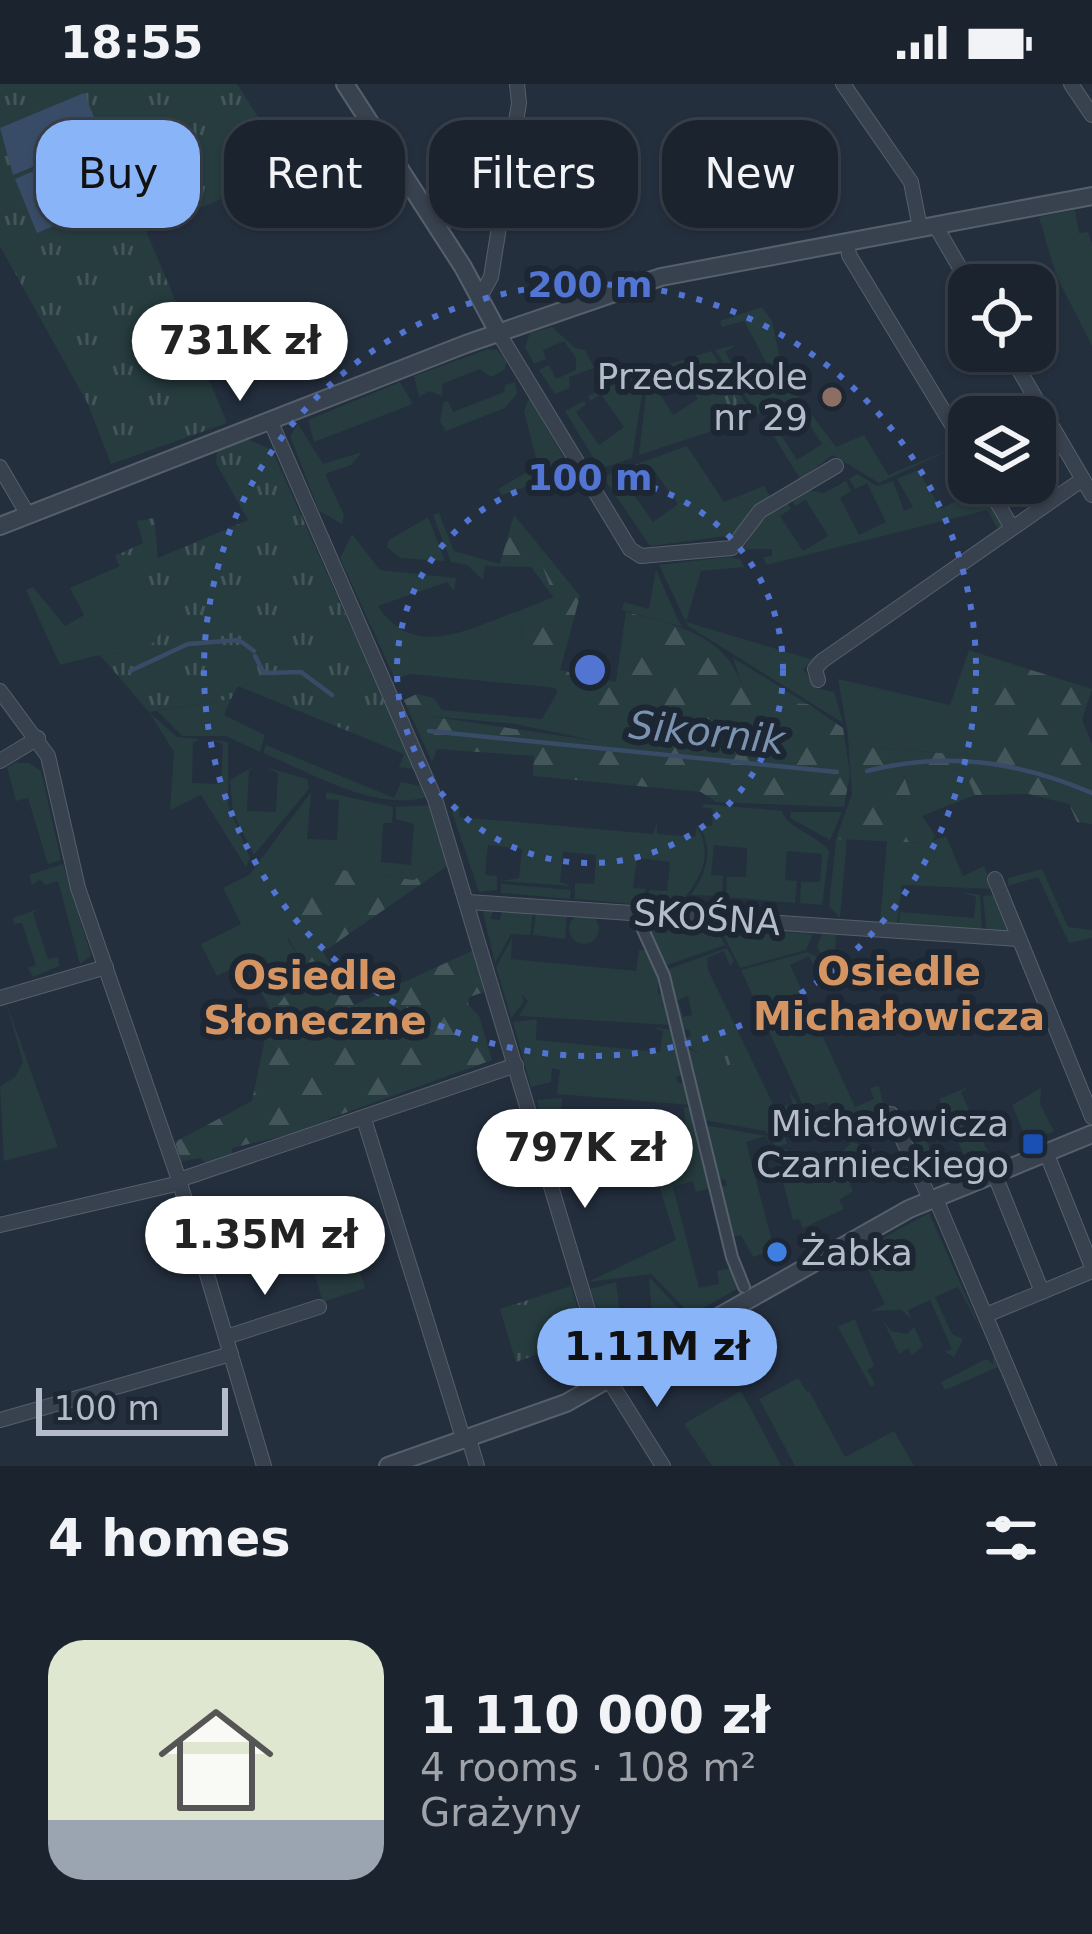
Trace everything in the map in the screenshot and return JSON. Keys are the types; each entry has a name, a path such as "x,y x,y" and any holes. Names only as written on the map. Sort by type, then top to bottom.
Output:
{"street":[{"path":"345,84 630,548 641,556 732,548 760,511 836,466"},
{"path":"480,297 491,278 519,104 517,84"},
{"path":"843,84 910,182 928,227 955,264"},
{"path":"1071,84 1087,97 1092,115"},
{"path":"0,526 498,332 661,277 1092,196"},
{"path":"847,242 948,417"},
{"path":"1020,372 1092,495"},
{"path":"270,420 398,704 468,902 610,1381 663,1466"},
{"path":"0,467 28,515"},
{"path":"818,680 815,669 821,661 1083,479"},
{"path":"998,504 1012,528"},
{"path":"0,691 38,738 52,767 78,888 180,1181 264,1466"},
{"path":"0,761 38,738"},
{"path":"995,879 1092,1117"},
{"name":"SKOŚNA","path":"468,902 1005,942 1018,939"},
{"path":"635,912 664,976 732,1258 744,1287"},
{"path":"0,998 106,967"},
{"path":"0,1225 180,1181 516,1065"},
{"path":"891,1114 986,1316 1049,1466"},
{"path":"364,1119 477,1466"},
{"path":"388,1466 552,1410 933,1198 1092,1134"},
{"path":"986,1316 1092,1269 1046,1152"},
{"path":"994,1173 1042,1292"},
{"path":"226,1337 319,1307"},
{"path":"0,1420 231,1354"}],"green space":[{"path":"0,84 237,84 260,120 224,120 224,198 200,208 200,120 36,120 36,228 153,228 146,231 227,423 111,464 88,404 0,246"},
{"path":"1075,210 1079,233 1088,232 1092,243 1092,346 1056,275 1039,217"},
{"path":"762,307 772,321 784,378 836,447 864,435 888,475 948,451 879,483 833,455 800,479 764,420 782,412 785,417 774,424 797,460 822,444 800,409 788,415 783,408 758,414 715,350 736,345 725,352 746,386 771,371 744,321 722,327 720,321"},
{"path":"552,327 575,348 585,350 594,368 569,377 570,388 555,394 539,370 549,365 556,379 576,370 576,358 564,341 543,350 546,359 534,364 525,347 530,333"},
{"path":"488,349 497,350 507,362 504,370 491,377 480,369 442,384 442,396 429,391 419,397 414,376"},
{"path":"711,351 755,417 639,455 646,394 639,374 658,367 662,373 651,380 673,415 698,399 677,365 666,371 664,366"},
{"path":"721,373 742,409 717,420 718,398 707,381"},
{"path":"635,376 642,394 632,458 600,469 565,411 584,401 576,412 599,445 624,427 601,394 590,401 588,396"},
{"path":"400,382 413,404 314,442 308,420"},
{"path":"515,382 517,394 505,408 446,431 440,422 443,403 448,401 453,412 504,392 505,385"},
{"path":"529,397 566,462 539,482 502,495 498,489 529,471 536,458 524,411"},
{"path":"298,424 323,464 362,452 351,465 325,474 344,515 342,524 319,511 290,436"},
{"path":"247,439 272,450 414,769 399,767 404,754 238,686 231,699 149,712 100,655 146,651 160,634 160,616 142,616 115,556 143,543 137,521 154,518 158,558 248,520 216,463 217,450"},
{"path":"687,446 724,502 764,486 770,496 735,535 650,546 603,477 630,466 640,481 630,489 653,522 678,504 655,472 644,479 634,465"},
{"path":"918,470 941,509 950,504 991,504 1007,529 922,586 998,529 987,510 766,565 763,557 772,556 772,549 743,549 761,521 786,500 791,509 780,516 803,551 828,536 806,500 795,506 790,498 808,490 824,493 846,481 851,491 840,498 859,535 886,522 867,483 855,489 849,479 857,474 877,486 893,481 904,511 913,507 897,479"},
{"path":"439,513 454,551 500,564 542,564 554,598 531,567 485,566 483,580 467,565 451,562 433,515"},
{"path":"514,515 580,596 560,670 616,682 626,612 695,634 722,653 741,683 775,702 808,704 843,728 850,774 844,807 716,802 701,792 533,776 534,756 437,749 432,762 404,700 417,694 428,716 595,741 522,644 521,610 554,597 542,565 500,564"},
{"path":"428,517 445,561 400,558 387,547 389,540"},
{"path":"352,534 380,570 456,578 454,591 447,582 378,606 392,623 408,633 444,636 521,610 522,644 556,688 411,674 395,679 340,558"},
{"path":"740,559 744,567 701,571 686,622 659,565"},
{"path":"120,566 160,616 160,635 146,651 99,655 60,665 26,590 33,587 65,626 84,615 70,588"},
{"path":"656,570 683,627 622,610 624,602 649,609"},
{"path":"686,622 810,659 843,637 803,669 816,688 834,692 843,723 688,626"},
{"path":"969,650 1006,662 982,756 874,748 848,735 838,679 950,705"},
{"path":"733,658 808,704 775,702 741,683"},
{"path":"1006,662 1092,689 1082,720 1092,744 1092,824 1077,822 1069,804 1029,794 975,795 963,768 904,776 927,843 836,839 852,794 848,735 874,748 981,756"},
{"path":"558,691 596,741 515,724 428,716 417,694 434,698 442,710 542,719"},
{"path":"231,699 224,715 265,735 260,752 226,736 182,736 157,711"},
{"path":"149,712 177,737 199,739 193,743 192,783 221,784 223,744 209,739 228,742 228,805 250,858 246,867 201,795 170,810 174,752"},
{"path":"266,745 394,798 401,782 425,787 428,797 407,800 365,795 263,753"},
{"path":"29,763 41,771 61,860 48,864 28,798 16,801 7,767"},
{"path":"255,766 249,771 247,811 276,812 278,773 265,767 307,779 309,789 254,855 233,813 230,780"},
{"path":"964,768 975,795 922,816 935,835 932,841 946,836 963,876 984,866 994,889 902,885 897,923 880,922 887,841 926,843 904,775"},
{"path":"311,792 307,839 337,840 339,800 326,799 326,792 393,807 392,823 383,823 381,862 411,865 414,824 396,819 396,807 431,805 450,863 445,860 414,880 335,869 335,888 297,895 288,940 307,968 272,1013 246,962 217,976 201,944 241,924 223,888 249,875"},
{"path":"454,804 460,805 459,817 653,834 657,822 657,834 695,837 697,826 705,849 702,868 678,907 647,905 649,890 667,891 670,862 637,858 633,888 645,889 644,905 575,899 575,883 594,884 596,855 563,852 560,882 571,886 501,881 519,878 522,849 488,845 485,875 497,876 497,890 479,892 452,812"},
{"path":"701,807 782,811 824,845 829,851 822,905 800,903 801,882 820,882 822,854 787,851 785,880 797,881 795,903 726,897 727,877 746,877 747,848 714,845 711,875 723,876 722,896 691,895 707,861 699,825 712,826 713,809"},
{"path":"791,812 842,812 830,840 790,818"},
{"path":"836,839 847,839 840,918 829,906"},
{"path":"446,859 447,866 323,952 354,1005 474,950 484,992 469,997 468,1004 479,1016 492,1060 328,1119 329,1125 232,1148 232,1157 209,1165 200,1158 181,1161 175,1142 252,1101 270,1015 307,968 270,909 297,895 335,888 335,869 414,880"},
{"path":"63,864 91,956 80,964 58,881 45,885 40,879 32,885 29,875"},
{"path":"1042,869 1068,927 1092,930 1092,938 1069,943 1038,877 1008,886 1008,878"},
{"path":"501,884 571,890 570,899 501,893"},
{"path":"961,892 980,895 982,932 899,924 900,912 974,918 976,897"},
{"path":"995,895 1008,931 987,936 983,896"},
{"path":"41,908 33,913 48,959 58,957 59,966 33,977 28,968 36,965 22,923 14,924 13,918"},
{"path":"494,909 490,919 500,920 502,911 533,912 530,935 511,934 495,963 483,913"},
{"path":"536,913 567,916 565,939 533,935"},
{"path":"584,914 599,929 584,944 569,929"},
{"path":"642,924 715,928 725,945 667,965"},
{"path":"720,928 812,936 806,950 740,968"},
{"path":"822,934 836,935 834,961 875,965 838,982 817,947"},
{"path":"512,938 511,959 636,971 639,950 646,950 658,972 658,994 664,993 671,1025 519,1016 528,1001 522,995 524,1002 511,1018 496,967"},
{"path":"727,948 734,961 730,966 724,951 707,958 708,970 776,1110 793,1103 789,1091 801,1109 779,1116 787,1144 776,1147 766,1131 703,1120 685,1047 702,1055 685,1045 684,1039 691,1036 689,1029 681,1031 675,1004 679,1003 683,1017 692,1015 688,996 674,1002 666,970"},
{"path":"807,952 816,956 825,972 818,976 809,956 790,965 855,1107 874,1099 870,1088 879,1086 883,1103 873,1111 883,1140 847,1127 826,1102 804,1108 741,970"},
{"path":"6,1002 58,1147 4,1161 0,1087 16,1076 23,1062"},
{"path":"537,1019 536,1040 660,1052 663,1031 651,1027 671,1030 683,1075 676,1077 678,1083 685,1083 691,1105 557,1094 560,1070 552,1068 551,1082 531,1087 513,1022"},
{"path":"718,1029 744,1087 718,1097 698,1038"},
{"path":"970,1086 961,1092 990,1157 968,1164 939,1099"},
{"path":"1041,1088 1040,1104 1054,1131 1018,1146 1025,1136 1012,1105"},
{"path":"562,1098 561,1121 686,1133 684,1107 692,1109 711,1188 696,1192 693,1181 673,1187 699,1288 719,1284 717,1271 730,1268 737,1289 691,1315 651,1274 588,1282 676,1240 646,1144 555,1169 537,1100"},
{"path":"913,1111 942,1175 952,1173 934,1181 904,1114"},
{"path":"704,1125 767,1136 770,1147 766,1136 746,1142 773,1245 763,1248 765,1253 753,1257 741,1235 731,1237 720,1188 727,1185 725,1179 718,1180"},
{"path":"852,1142 875,1150 863,1159 856,1151 838,1160 853,1191 839,1200 844,1209 803,1228 799,1219 793,1220 775,1152 787,1149 794,1167 843,1151"},
{"path":"342,1210 365,1288 323,1302 299,1224"},
{"path":"929,1213 982,1332 958,1287 935,1297 952,1334 963,1339 954,1357 945,1352 952,1349 930,1300 908,1310 911,1319 902,1310 871,1311 885,1304 859,1251"},
{"path":"649,1277 688,1318 615,1356 590,1289 616,1282 621,1321 652,1317"},
{"path":"571,1286 594,1365 574,1385 561,1346 516,1362 500,1309"},
{"path":"855,1319 874,1366 867,1370 875,1384 871,1387 838,1327"},
{"path":"883,1320 891,1331 907,1334 914,1327 923,1346 912,1355 908,1348 899,1354"},
{"path":"993,1356 998,1367 945,1390 941,1382 986,1359 993,1364"},
{"path":"847,1366 809,1391 845,1457 894,1431 914,1466 795,1466 759,1399 798,1378 807,1392"},
{"path":"741,1391 780,1466 712,1466 684,1424"}],"water":[{"path":"84,93 95,120 36,120 36,166 13,175 0,128"},
{"path":"36,170 36,228 49,228 37,233 15,179"}],"waterway":[{"name":"Sikornik","path":"130,671 188,644 239,640 254,651"},
{"path":"255,656 264,673 301,672 332,695"},
{"name":"Sikornik","path":"429,731 837,772"},
{"name":"Sikornik","path":"867,771 925,762 981,762 1037,773 1092,793"}],"place":[{"name":"Przedszkole nr 29","path":"832,397"},
{"name":"Michałowicza Czarnieckiego","path":"1033,1144"},
{"name":"Żabka","path":"777,1252"}],"district":[{"name":"Osiedle Michałowicza","path":"899,994"},
{"name":"Osiedle Słoneczne","path":"315,998"}]}
